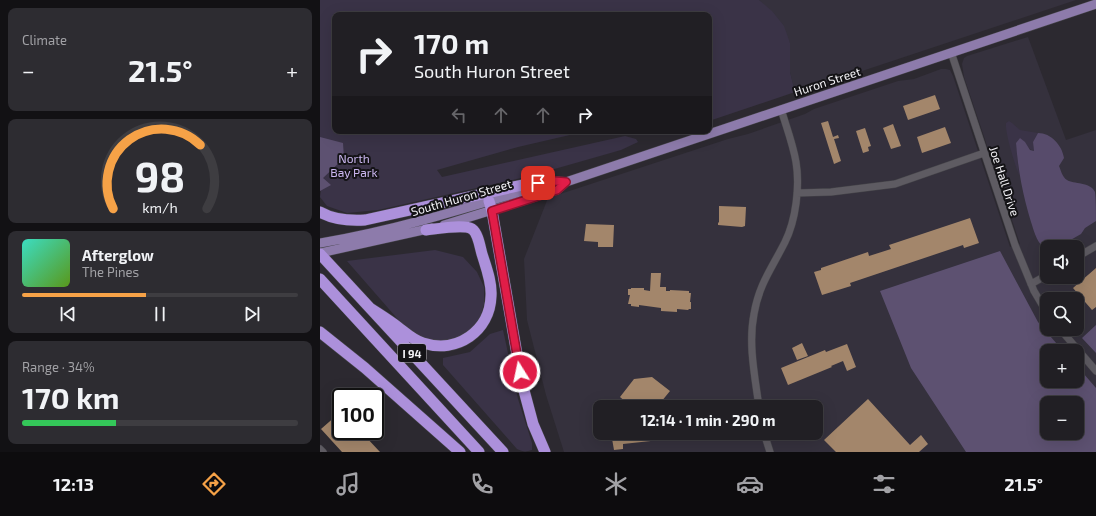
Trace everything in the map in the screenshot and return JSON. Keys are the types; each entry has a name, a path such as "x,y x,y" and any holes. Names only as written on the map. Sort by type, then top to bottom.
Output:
{"highway":[{"path":"320,212 344,220 365,220 527,184 549,183"},
{"path":"491,206 522,382 533,424 544,452"},
{"path":"370,308 412,339 430,346 449,346 462,342 480,329 490,308 492,294 489,278 473,230 465,227 426,230"},
{"name":"I 94","path":"320,254 503,452"},
{"name":"I 94","path":"320,278 479,452"},
{"path":"320,332 365,368 460,452"}],"main road":[{"name":"Huron Street","path":"712,132 1096,4"},
{"name":"Huron Street","path":"566,182 707,134"},
{"name":"South Huron Street","path":"320,254 426,230 549,183 555,181 566,182"},
{"name":"South Huron Street","path":"320,243 405,226 557,190 566,182"}],"street":[{"name":"Joe Hall Drive","path":"951,52 1015,245 1030,284 1040,301"},
{"path":"758,400 752,354 754,314 760,289 789,232 797,193 796,161 781,109"},
{"path":"797,193 831,192 895,184 984,154"},
{"path":"1084,253 1096,246"},
{"path":"1030,284 1040,279"},
{"path":"1066,336 1096,370"},
{"path":"766,440 770,452"},
{"path":"320,449 323,452"}],"shaded area":[{"path":"759,0 1076,0 835,80 815,84 795,92 790,72 790,43"},
{"path":"1028,37 1066,140 1096,130 1096,452 564,452 546,395 527,320 524,259 548,198 728,139 748,134 805,114 814,109 898,81 914,79 941,69 946,69 950,70 953,76 1010,247 1020,244 964,77 962,64 964,58"},
{"path":"1038,133 1051,137 1058,144 1063,153 1064,158 1059,166 1064,177 1067,180 1090,186 1095,192 1096,221 1085,228 1081,234 1070,240 1040,240 1040,242 1031,222 1020,173 1016,143 1020,138 1025,142 1030,150 1034,151 1033,142"},
{"path":"320,137 343,143 344,158 323,178 331,185 320,191"},
{"path":"1000,251 1040,324 1040,336 1050,336 1057,344 1040,344 1040,388 1084,388 1084,374 1096,388 1096,452 966,452 911,368 880,291"},
{"path":"1096,325 1096,353 1082,338"}],"green space":[{"name":"North Bay Park","path":"320,0 759,0 772,11 784,26 790,43 790,72 795,92 712,120 712,12 332,12 332,134 574,134 518,147 437,170 442,177 625,136 636,139 638,142 621,150 530,176 378,210 347,213 327,206 320,197"},
{"path":"1009,121 1020,130 1038,133 1033,142 1034,151 1030,149 1020,138 1016,143 1019,175 1007,134 1006,123"},
{"path":"435,250 463,257 477,272 484,287 484,304 479,322 464,336 440,342 422,337 402,324 347,261"},
{"path":"503,330 518,399 532,443 532,450 528,451 517,449 443,365 443,358 470,352 490,334"}],"building":[{"path":"935,95 940,109 908,120 903,106"},
{"path":"828,121 833,137 838,135 839,138 834,139 841,161 834,164 821,123"},
{"path":"893,124 901,146 891,149 883,128"},
{"path":"945,127 951,143 922,153 917,137"},
{"path":"865,128 871,146 868,147 869,151 863,153 856,131"},
{"path":"719,206 746,207 745,226 718,225"},
{"path":"970,218 979,243 964,248 963,245 850,283 851,286 822,295 814,272 821,270 821,268 868,252 869,256 891,249 889,245"},
{"path":"586,224 614,225 613,247 598,247 598,242 584,241"},
{"path":"1096,268 1096,307 1092,310 1084,301 1084,292 1076,292 1073,288 1078,284 1084,284 1084,278"},
{"path":"651,273 661,273 660,287 666,287 666,291 689,291 689,293 691,293 691,309 677,309 677,312 661,311 661,308 639,305 639,307 628,304 630,295 628,295 628,289 644,288 644,290 650,291"},
{"path":"802,343 808,356 797,360 792,348"},
{"path":"847,344 856,367 847,371 843,361 788,385 781,368 825,350 826,352"},
{"path":"652,377 670,391 663,400 624,400 620,397 634,379"},
{"path":"868,399 910,445 921,435 928,444 919,452 836,452 824,440"},
{"path":"332,419 332,440 369,440 380,452 342,452 321,429"},
{"path":"612,440 660,440 623,444 623,449 614,450"}],"route":[{"path":"520,372 492,211 557,190 566,182 555,181 549,183 538,183"}]}
